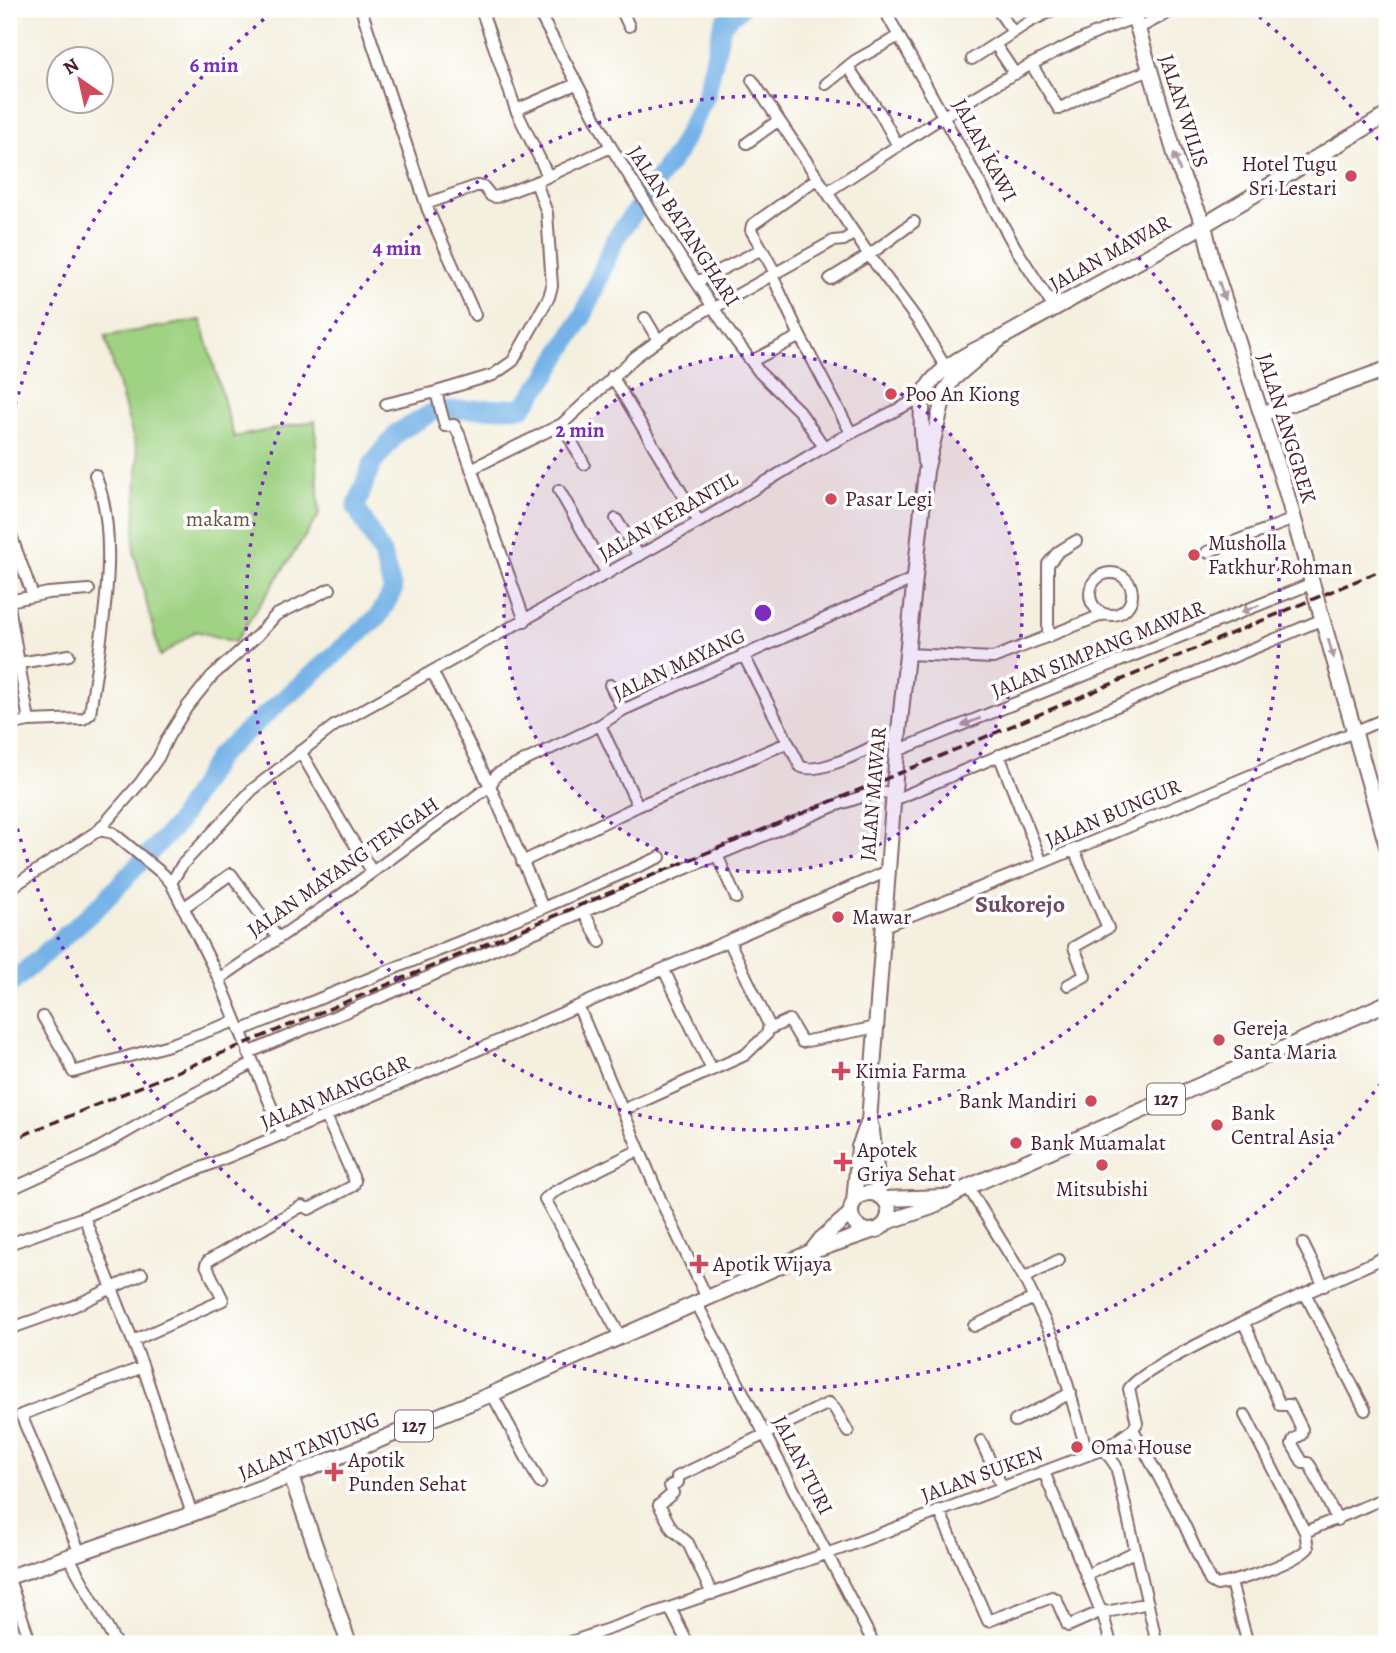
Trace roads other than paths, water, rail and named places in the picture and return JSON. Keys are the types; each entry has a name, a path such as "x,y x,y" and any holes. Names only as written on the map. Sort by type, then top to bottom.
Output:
{"main road":[{"name":"JALAN WILIS","path":"1134,18 1180,171 1204,225"},
{"name":"JALAN MAWAR","path":"926,471 923,447 924,396 930,384 946,368 1204,225 1387,115"},
{"name":"JALAN ANGGREK","path":"1204,225 1213,264 1313,583 1387,846"},
{"name":"JALAN MAWAR","path":"853,1208 859,1146 869,1121 897,751 926,471 945,391 953,379 1001,338"},
{"path":"1262,414 1387,369"},
{"name":"127","path":"872,1231 883,1227 887,1222 932,1207 968,1187 1387,1003"},
{"name":"JALAN MAWAR","path":"869,1121 882,1197"},
{"name":"127","path":"853,1208 868,1193 882,1197 946,1197"},
{"path":"882,1197 889,1210 887,1222"},
{"path":"853,1208 853,1219 860,1228 872,1231"},
{"name":"JALAN TANJUNG","path":"811,1252 853,1208"},
{"name":"JALAN TANJUNG","path":"9,1578 291,1476 492,1394 811,1252 872,1231"},
{"path":"291,1476 349,1644"}],"street":[{"path":"481,9 516,110 548,176"},
{"name":"JALAN BATANGHARI","path":"537,9 611,147 696,282 760,373 800,412 824,447"},
{"path":"621,9 629,26"},
{"name":"JALAN KAWI","path":"884,9 1015,247 1054,308"},
{"path":"997,9 1013,32"},
{"path":"972,59 1055,9"},
{"path":"827,192 1031,64 1099,31 1134,18 1175,9"},
{"path":"364,10 426,204 475,315"},
{"path":"826,84 848,67 899,36"},
{"path":"995,44 1015,74"},
{"path":"1031,64 1059,109 1087,94 1148,71"},
{"path":"848,67 880,113 898,146"},
{"path":"752,80 869,255 918,321 946,368"},
{"path":"516,110 576,84"},
{"path":"747,143 779,120"},
{"path":"426,204 476,186 483,186 491,196 496,197 536,182 611,147"},
{"path":"818,178 752,225 751,230 800,336 851,433"},
{"path":"386,404 436,395 481,380 513,361 549,297 552,286 547,213 536,182"},
{"path":"830,279 914,222"},
{"path":"471,469 562,424 612,376 658,340 833,241 844,240 854,233"},
{"path":"696,282 762,249"},
{"path":"645,318 658,340"},
{"path":"752,361 800,336"},
{"path":"612,376 699,522"},
{"path":"436,395 445,426 455,426 525,621"},
{"name":"JALAN KERANTIL","path":"168,879 233,808 334,726 699,522 824,447 924,396"},
{"path":"562,424 584,464"},
{"path":"9,725 29,721 81,719 90,714 106,586 106,510 95,475"},
{"path":"559,490 607,574"},
{"path":"616,519 639,556"},
{"path":"1207,552 1294,519"},
{"path":"9,530 33,596"},
{"path":"1048,636 1048,564 1058,552 1076,541"},
{"path":"908,654 993,658 1102,615 1111,616 1122,612 1131,603 1131,586 1123,576 1115,573 1103,575 1090,587 1091,601 1102,615"},
{"name":"JALAN MAYANG","path":"600,725 623,710 743,654 915,578"},
{"name":"JALAN SIMPANG MAWAR","path":"897,751 1313,583"},
{"path":"9,889 99,830 140,783 158,758 187,707 212,676 276,615 330,589"},
{"path":"29,721 9,604 33,596 89,590"},
{"path":"9,1190 90,1153 250,1058 583,911 834,806 873,793 894,796 999,755 1323,620"},
{"path":"19,663 69,654"},
{"path":"743,654 800,766 812,770 821,769 899,734"},
{"path":"432,671 490,786 543,908"},
{"path":"610,685 623,710"},
{"name":"JALAN BUNGUR","path":"884,926 1074,850 1387,718"},
{"path":"600,725 638,806"},
{"name":"JALAN MAYANG TENGAH","path":"219,979 490,786 497,774 600,725"},
{"path":"523,862 638,806 787,743"},
{"path":"300,751 372,871"},
{"path":"999,755 1042,863"},
{"path":"99,830 113,833 168,879 219,979 283,1135"},
{"path":"1068,985 1085,976 1074,947 1108,928 1074,850"},
{"path":"716,855 736,898"},
{"path":"43,1017 73,1072 238,1026 543,908 660,858"},
{"name":"JALAN MANGGAR","path":"9,1242 84,1217 283,1135 888,871"},
{"path":"183,908 232,874 277,937"},
{"path":"583,911 600,942"},
{"path":"729,941 769,1029"},
{"path":"664,970 712,1070"},
{"name":"JALAN TURI","path":"579,1008 702,1301 765,1434 874,1644"},
{"path":"623,1110 745,1055 769,1029 789,1020 802,1042 877,1027"},
{"path":"133,1341 223,1300 206,1265 208,1261 302,1206 309,1209 353,1186 355,1181 326,1116"},
{"path":"621,1338 545,1199 639,1150"},
{"path":"968,1187 1024,1278 1055,1342 1088,1455"},
{"path":"84,1217 143,1367 192,1514"},
{"path":"1303,1244 1324,1286"},
{"path":"1245,1415 1305,1532 1309,1545 1304,1553 1231,1583 1217,1585 1210,1581 1179,1514 1133,1429 1138,1419 1129,1389 1133,1382 1193,1347 1387,1256"},
{"path":"1024,1278 1059,1260"},
{"path":"9,1329 112,1289 142,1274"},
{"path":"1306,1295 1365,1410"},
{"path":"974,1326 1034,1298"},
{"path":"1244,1323 1280,1405 1290,1405 1302,1429 1301,1435 1292,1444 1303,1463 1311,1466 1336,1520"},
{"path":"9,1420 143,1367"},
{"path":"1015,1421 1071,1393"},
{"path":"492,1394 540,1483"},
{"path":"712,1594 688,1543 672,1529 659,1503 673,1493 670,1486 678,1482 677,1476 830,1403 848,1432"},
{"path":"21,1415 75,1555 116,1644"},
{"name":"JALAN SUKEN","path":"565,1644 827,1553 1044,1472 1108,1446 1133,1429"},
{"path":"981,1441 1002,1487"},
{"path":"1108,1446 1116,1466 1157,1644"},
{"path":"1044,1472 1102,1611 1111,1644"},
{"path":"1305,1532 1387,1497"},
{"path":"939,1510 988,1621 1052,1597 1056,1599 1068,1626 1102,1611 1148,1603"},
{"path":"1087,1575 1134,1552"},
{"path":"9,1578 31,1644"},
{"path":"1231,1583 1248,1644"},
{"path":"670,1608 688,1644"}],"waterway":[{"path":"9,985 100,905 177,824 218,756 378,617 393,591 382,554 356,507 371,466 398,432 435,411 523,407 546,377 584,314 615,239 677,153 706,96 724,22 740,9"}],"railway":[{"path":"9,1141 895,775 1387,568"}],"place":[{"name":"Hotel Tugu Sri Lestari","path":"1351,176"},
{"name":"Poo An Kiong","path":"891,394"},
{"name":"Pasar Legi","path":"831,499"},
{"name":"Musholla Fatkhur Rohman","path":"1194,555"},
{"name":"Mawar","path":"838,917"},
{"name":"Gereja Santa Maria","path":"1219,1040"},
{"name":"Kimia Farma","path":"841,1071"},
{"name":"Bank Mandiri","path":"1091,1101"},
{"name":"Bank Central Asia","path":"1217,1125"},
{"name":"Bank Muamalat","path":"1016,1143"},
{"name":"Apotek Griya Sehat","path":"843,1162"},
{"name":"Mitsubishi","path":"1102,1165"},
{"name":"Apotik Wijaya","path":"699,1264"},
{"name":"Oma House","path":"1077,1447"},
{"name":"Apotik Punden Sehat","path":"334,1472"}],"district":[{"name":"Sukorejo","path":"1020,904"}],"park label":[{"name":"makam","path":"218,519"}]}
